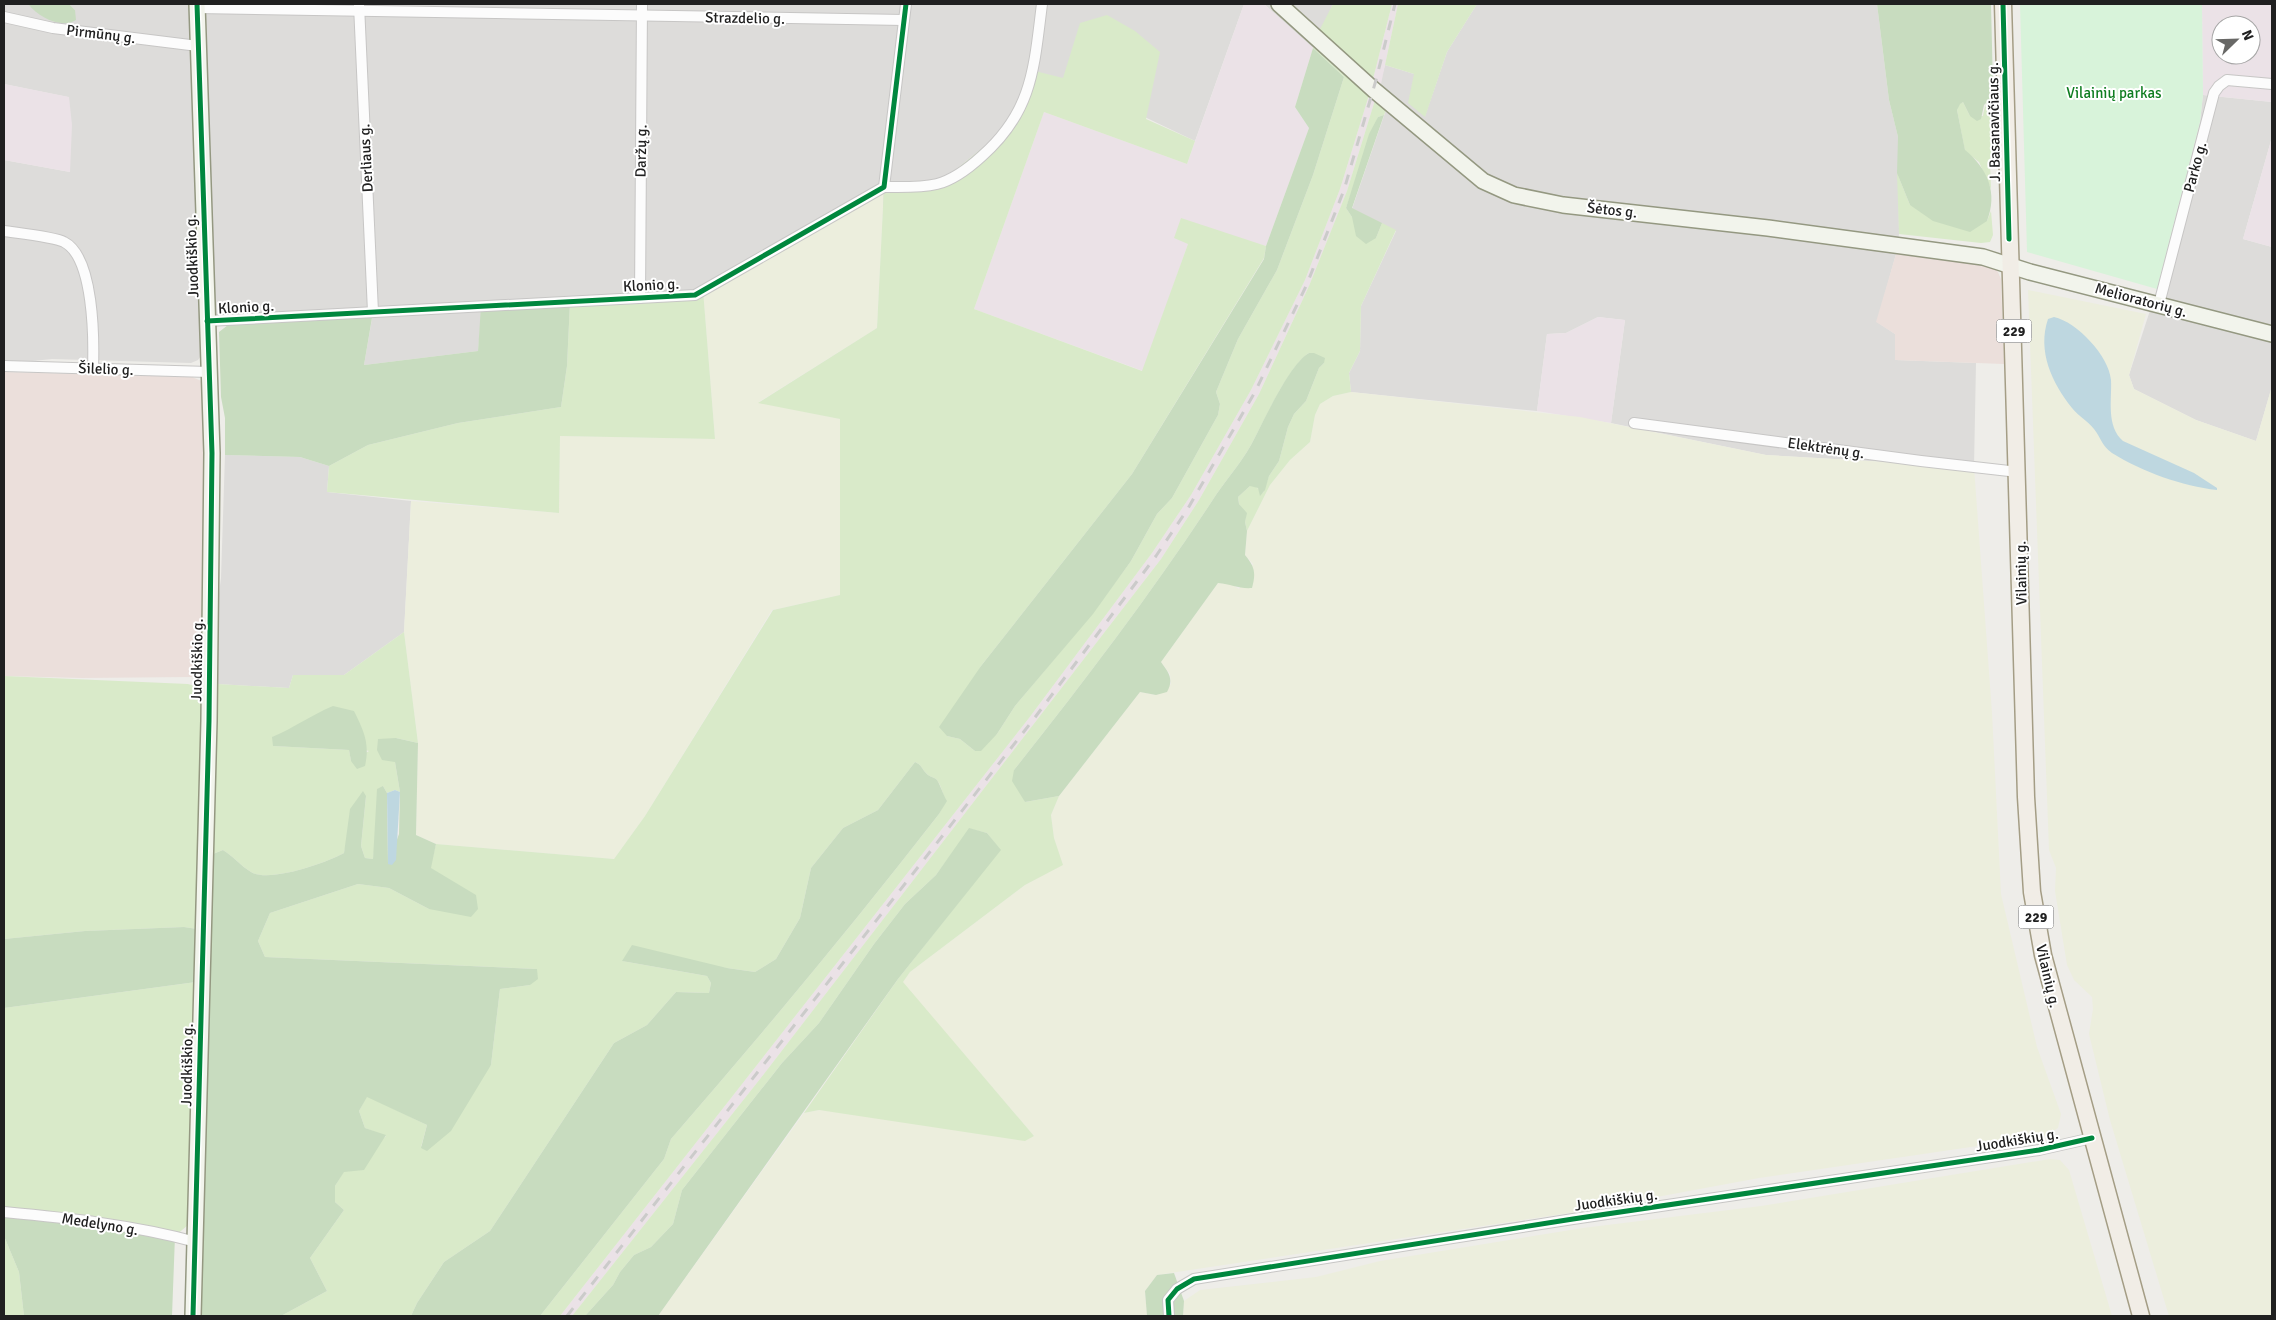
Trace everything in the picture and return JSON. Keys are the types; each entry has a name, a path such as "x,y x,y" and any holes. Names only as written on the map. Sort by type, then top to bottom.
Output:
{"main road":[{"name":"J. Basanavičiaus g.","path":"2003,4 2019,505"},
{"name":"Vilainių g.","path":"2019,505 2026,797 2032,892 2049,981 2140,1316"}],"street":[{"name":"Daržų g.","path":"640,298 642,4"},
{"path":"906,4 884,186 938,184 959,174 996,144 1013,123 1024,102 1030,84 1042,4"},
{"name":"Šėtos g.","path":"1279,4 1374,90 1483,181 1498,189 1538,201 1563,205 1768,228 1983,257 2010,265"},
{"name":"Strazdelio g.","path":"197,6 359,7 642,16 904,20"},
{"name":"Juodkiškio g.","path":"193,1316 209,681 212,453 197,6"},
{"name":"Derliaus g.","path":"359,7 373,312"},
{"name":"Pirmūnų g.","path":"4,18 53,28 198,46"},
{"name":"Parko g.","path":"2159,304 2214,93 2219,86 2228,80 2272,84"},
{"name":"Klonio g.","path":"207,321 695,295 884,186"},
{"path":"4,231 64,242 78,253 93,317 93,369"},
{"name":"Melioratorių g.","path":"2010,265 2272,334"},
{"name":"Šilelio g.","path":"4,366 208,372"},
{"name":"Elektrėnų g.","path":"1634,423 1912,460 2018,472"},
{"name":"Juodkiškių g.","path":"1169,1316 1168,1300 1177,1289 1194,1279 1582,1218 2039,1150 2092,1138"},
{"name":"Medelyno g.","path":"4,1212 55,1217 175,1236 196,1242"}],"shaded area":[{"path":"4,4 28,4 31,7 75,10 69,4 1244,4 1195,141 1063,78 1013,123 938,184 703,290 482,306 478,351 364,365 373,313 207,321 203,353 198,360 191,363 52,359 4,364 4,160 70,172 68,97 4,84"},
{"path":"1244,4 1264,4 1313,48 1295,107 1309,128 1266,246 1233,237 1188,244 1143,371 974,309 1044,112 1187,164"},
{"path":"1264,4 1333,4 1313,48"},
{"path":"1392,4 1398,4 1381,84 1373,79"},
{"path":"1477,4 1877,4 1889,100 1898,137 1899,234 1896,254 1877,322 1895,334 1896,360 1976,363 1974,467 1766,455 1611,423 1625,320 1598,317 1566,333 1547,334 1537,411 1351,392 1349,373 1360,351 1361,306 1396,231 1352,209 1386,110 1375,100 1385,65 1414,74 1425,116 1447,52"},
{"path":"2202,4 2272,4 2272,102 2203,95"},
{"path":"4,84 69,97 72,125 70,172 4,160"},
{"path":"1369,95 1375,100 1347,191 1309,286 1259,394 1199,500 1161,559 760,1079 572,1316 560,1316 1029,718 1152,553 1191,495 1251,390 1305,280 1340,189"},
{"path":"2203,95 2272,102 2272,137 2243,239 2272,247 2272,386 2256,441 2196,420 2134,389 2129,375 2157,289 2200,122"},
{"path":"2272,137 2272,247 2243,239"},
{"path":"1896,254 1988,266 1997,270 2001,279 2004,364 1895,360 1895,334 1876,322"},
{"path":"1598,317 1625,320 1611,423 1537,411 1547,334 1566,333"},
{"path":"4,372 192,377 206,383 204,671 192,677 82,678 4,676"},
{"path":"225,455 300,457 329,466 327,492 411,501 404,632 344,675 293,675 289,688 217,684 216,617 221,578"}],"green space":[{"path":"28,4 69,4 75,10 76,20 63,23 50,20"},
{"path":"1333,4 1392,4 1373,79 1319,31"},
{"path":"1398,4 1477,4 1447,52 1425,117 1408,103 1414,74 1385,65"},
{"path":"1877,4 1991,4 1993,88 1989,100 1984,105 1981,119 1977,121 1970,116 1963,102 1957,110 1965,150 1980,165 1989,182 1991,191 1990,211 1987,221 1970,232 1933,221 1910,205 1897,173 1898,137 1889,100"},
{"name":"Vilainių parkas","path":"2020,4 2202,4 2203,95 2200,122 2157,289 2027,252"},
{"path":"1107,15 1135,31 1160,52 1146,119 1195,141 1187,164 1044,112 974,309 1142,371 1188,244 1174,238 1181,218 1266,246 1264,258 1132,474 981,666 947,736 960,739 975,751 997,734 1015,706 1092,614 1131,561 1157,514 1172,498 1218,415 1220,404 1216,392 1238,339 1277,270 1313,175 1344,77 1313,48 1315,42 1369,95 1340,189 1305,280 1251,390 1191,495 1152,553 1029,718 560,1316 540,1316 664,1159 671,1139 874,897 939,814 946,801 941,787 936,779 927,774 917,763 915,762 878,810 843,828 811,868 800,918 776,959 755,972 727,968 622,961 707,976 711,983 709,993 676,992 647,1025 614,1043 490,1231 444,1262 417,1303 411,1316 281,1316 327,1291 310,1258 344,1210 335,1202 335,1186 344,1171 386,1136 365,1128 359,1111 367,1096 427,1125 421,1147 491,1065 500,989 530,985 537,969 265,957 258,941 270,913 358,884 389,888 429,909 452,882 430,868 436,844 614,859 645,816 773,610 840,595 840,419 758,403 877,328 884,187 938,184 1013,123 1035,71 1063,78 1080,23"},
{"path":"1313,48 1344,77 1313,175 1277,270 1238,339 1216,392 1220,404 1218,415 1172,498 1157,514 1131,561 1093,614 1015,706 997,734 981,751 975,751 960,739 947,736 939,727 981,666 1132,474 1264,259 1266,246 1309,128 1295,107"},
{"path":"1993,88 1995,135 1990,163 1991,189 1979,162 1965,151 1957,110 1959,104 1963,102 1970,116 1983,116"},
{"path":"1375,100 1386,110 1384,115 1378,117 1346,208 1352,217 1376,238 1382,223 1396,230 1361,306 1360,351 1349,373 1351,392 1333,396 1320,404 1315,415 1310,442 1290,460 1270,485 1247,531 1246,514 1239,504 1238,497 1250,486 1254,485 1263,493 1269,476 1279,461 1288,427 1294,414 1306,401 1319,368 1324,363 1309,353 1293,369 1251,445 1189,536 1091,671 1014,770 1025,802 1059,796 1051,815 1054,838 1063,865 1025,885 910,972 903,982 1034,1136 1025,1141 819,1110 804,1113 898,979 1000,850 987,833 970,829 936,875 905,904 874,944 819,1023 782,1063 682,1190 673,1224 651,1247 634,1255 620,1272 613,1285 585,1316 572,1316 760,1079 1161,559 1199,500 1259,394 1309,286 1347,191"},
{"path":"1384,115 1352,208 1382,223 1376,238 1366,244 1356,236 1352,217 1346,208 1369,134 1378,117"},
{"path":"1897,173 1910,205 1987,221 1991,211 1993,235 1990,242 1981,243 1899,234"},
{"path":"884,187 877,328 759,402 840,419 840,595 772,610 645,816 614,859 436,844 416,835 418,743 404,632 411,501 559,513 560,436 715,439 703,290"},
{"path":"703,290 715,439 560,436 559,513 327,492 329,466 368,445 458,423 561,407 567,366 570,302"},
{"path":"2028,290 2146,314 2129,375 2134,389 2196,420 2256,441 2272,386 2272,1316 2169,1316 2110,1120 2089,1034 2093,1009 2092,997 2074,980 2067,965 2055,891 2056,868 2049,850"},
{"path":"570,302 567,366 561,407 458,423 368,445 329,466 300,457 225,455 225,418 221,397 219,332 228,325 373,312 364,365 478,351 481,306"},
{"path":"1309,353 1325,358 1324,363 1319,368 1306,401 1294,414 1288,427 1279,461 1269,476 1265,490 1260,496 1258,488 1250,486 1238,497 1239,504 1247,513 1245,522 1247,531 1245,555 1254,570 1252,588 1218,583 1161,662 1170,676 1167,692 1156,695 1140,692 1059,796 1025,802 1012,781 1014,770 1141,604 1246,453 1293,369"},
{"path":"1351,392 1580,417 1766,455 1974,467 1992,713 2001,894 2037,1047 2061,1114 2058,1128 2046,1136 1759,1178 1576,1212 1157,1275 1145,1291 1147,1316 658,1316 804,1113 819,1110 1034,1136 902,982 910,972 1025,885 1062,865 1054,838 1051,815 1059,796 1140,692 1156,695 1171,684 1170,674 1161,662 1218,583 1231,584 1239,589 1253,564 1245,555 1247,531 1270,485 1290,460 1310,442 1315,415 1320,404 1333,396"},
{"path":"404,632 418,743 396,738 395,762 400,792 395,790 387,793 383,786 373,859 365,858 361,846 366,796 348,834 344,853 324,862 284,873 259,875 247,870 223,850 213,854 217,684 289,688 293,675 344,675","holes":["291,730 369,751 351,761 349,750 273,746 273,737"]},
{"path":"4,676 188,684 198,687 202,692 197,929 184,927 85,931 4,939"},
{"path":"333,706 354,711 365,738 367,751 365,766 357,769 351,761 349,750 273,746 272,737"},
{"path":"396,738 418,743 416,835 436,844 431,868 476,895 478,909 471,917 429,909 389,888 358,884 270,913 258,941 265,957 537,969 538,979 530,985 500,989 491,1065 451,1131 427,1151 421,1148 427,1125 367,1097 359,1111 365,1128 386,1135 364,1170 344,1172 335,1186 335,1202 344,1210 310,1258 327,1291 281,1316 201,1316 213,854 223,850 251,872 259,875 271,875 298,870 336,857 344,853 350,809 363,791 366,796 361,846 365,858 373,859 377,789 383,786 387,793 388,864 399,834 400,792 395,762 382,760 377,750 378,739"},
{"path":"915,762 927,774 936,779 947,801 939,814 874,897 671,1139 664,1159 540,1316 411,1316 417,1303 444,1262 490,1231 614,1043 647,1025 676,992 709,993 711,983 707,976 622,961 632,945 727,968 755,972 776,959 800,918 811,868 843,828 878,810"},
{"path":"969,828 987,833 1001,850 898,979 658,1316 585,1316 613,1285 620,1272 634,1255 651,1247 673,1224 682,1190 782,1063 819,1023 874,944 905,904 936,875"},
{"path":"184,927 197,929 196,982 4,1008 4,939 85,931"},
{"path":"196,982 188,1225 175,1236 4,1212 4,1008"},
{"path":"2050,1159 2060,1160 2069,1170 2112,1316 1183,1316 1184,1301 1200,1290 1316,1277 1380,1261 1583,1228 1761,1206"},
{"path":"4,1212 175,1236 172,1316 24,1316 19,1272 4,1236"},
{"path":"4,1236 19,1272 24,1316 4,1316"},
{"path":"1174,1273 1184,1301 1183,1316 1147,1316 1145,1291 1157,1275"}],"water":[{"path":"2054,317 2063,320 2082,333 2104,361 2111,380 2112,420 2114,428 2123,441 2194,473 2217,488 2217,490 2163,477 2124,460 2106,448 2092,426 2072,408 2058,388 2048,366 2045,355 2045,331 2048,319"},
{"path":"395,790 400,792 396,860 392,865 388,864 387,793"}],"railway":[{"path":"567,1316 1033,720 1156,556 1187,510 1255,392 1307,284 1344,190 1376,80 1395,4"}],"cycle path":[{"path":"193,1316 209,721 212,453 197,4"},
{"path":"207,321 695,295 884,187 906,4"},
{"path":"2003,4 2009,239"},
{"path":"1169,1316 1168,1300 1177,1289 1194,1279 1573,1219 2039,1150 2092,1138"}]}
